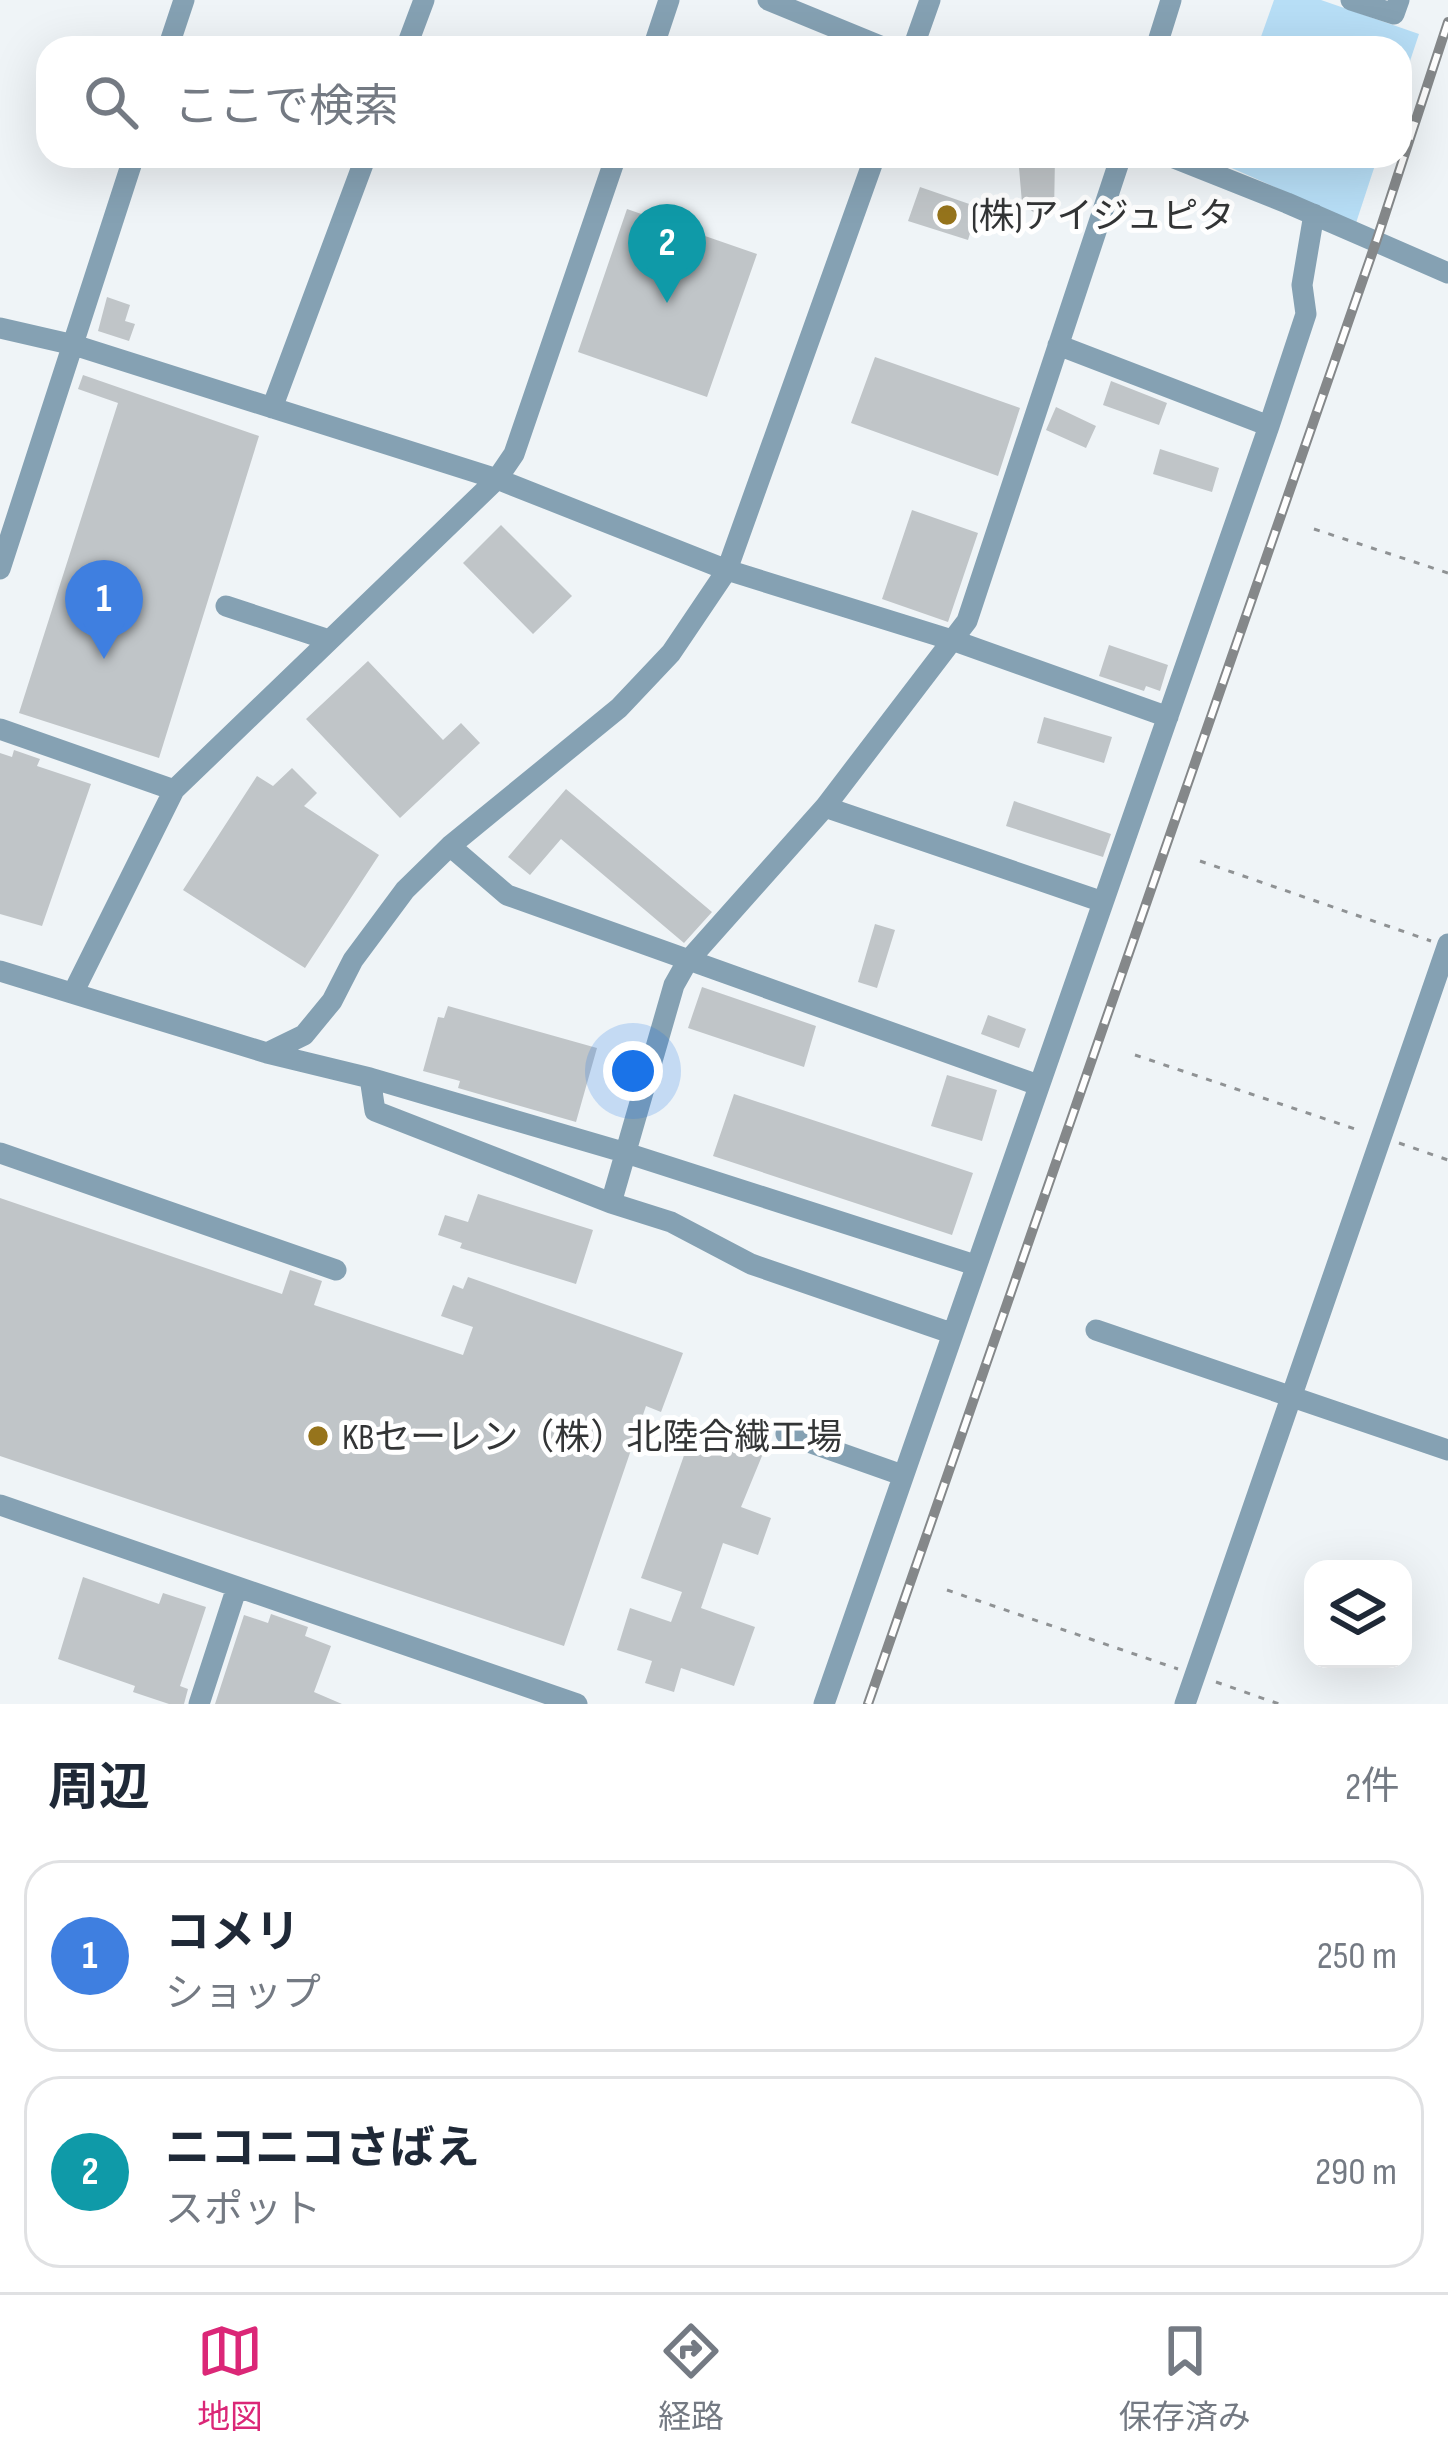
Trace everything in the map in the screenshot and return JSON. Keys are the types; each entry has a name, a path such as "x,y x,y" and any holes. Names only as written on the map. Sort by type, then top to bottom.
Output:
{"street":[{"path":"172,36 184,0"},
{"path":"410,36 424,0"},
{"path":"657,36 669,0"},
{"path":"768,0 856,36"},
{"path":"917,36 930,0"},
{"path":"1160,36 1171,0"},
{"path":"1352,0 1394,14 1400,0"},
{"path":"0,569 130,168"},
{"path":"272,408 362,168"},
{"path":"73,993 174,790 497,479 514,454 612,168"},
{"path":"267,1053 304,1035 405,890 450,846 619,708 671,653 727,570 871,168"},
{"path":"610,1203 674,985 687,962 825,807 967,621 1117,168"},
{"path":"1198,168 1448,274"},
{"path":"824,1704 1306,314 1302,285 1314,214"},
{"path":"0,328 74,345 497,479 727,570 955,641 1168,717"},
{"path":"1058,345 1269,426"},
{"path":"226,606 329,640"},
{"path":"0,729 174,790"},
{"path":"825,807 1103,902"},
{"path":"450,846 507,895 1038,1085"},
{"path":"1185,1704 1448,946"},
{"path":"0,970 267,1053 623,1152 975,1265"},
{"path":"370,1078 375,1111 610,1203 671,1222 751,1264 951,1334"},
{"path":"0,1153 336,1270"},
{"path":"1096,1330 1448,1450"},
{"path":"786,1434 902,1475"},
{"path":"0,1505 577,1704"},
{"path":"199,1704 237,1587"}],"path":[{"path":"1314,529 1448,573"},
{"path":"1200,861 1448,946"},
{"path":"1135,1055 1448,1160"},
{"path":"947,1590 1279,1704"}],"shaded area":[{"path":"1274,0 1321,0 1419,34 1412,55 1412,36 1261,36"},
{"path":"1232,168 1374,168 1356,223"}],"building":[{"path":"1019,168 1055,168 1054,215 1037,215 1022,203"},
{"path":"920,187 978,207 968,240 908,221"},
{"path":"627,209 757,254 707,397 578,352"},
{"path":"107,297 130,305 125,321 135,324 129,341 98,331"},
{"path":"875,357 1020,408 998,476 851,423"},
{"path":"83,375 259,436 159,758 19,713 118,403 78,389"},
{"path":"1111,381 1167,403 1159,425 1103,405"},
{"path":"1056,407 1096,426 1086,448 1046,430"},
{"path":"1160,449 1219,468 1212,492 1153,474"},
{"path":"912,510 978,533 948,622 882,599"},
{"path":"501,525 572,596 533,634 463,563"},
{"path":"1109,645 1168,665 1160,691 1146,686 1144,691 1099,676"},
{"path":"368,661 443,740 461,723 480,743 400,818 306,719"},
{"path":"1044,717 1112,737 1104,763 1037,743"},
{"path":"14,750 40,759 37,766 91,784 42,926 0,914 0,753 12,757"},
{"path":"292,768 317,793 304,806 379,855 305,968 183,890 257,776 273,786"},
{"path":"566,789 712,912 684,943 561,839 530,875 508,857"},
{"path":"1014,801 1111,834 1103,857 1006,826"},
{"path":"875,924 895,930 877,988 858,982"},
{"path":"702,987 816,1026 804,1067 688,1028"},
{"path":"448,1006 597,1048 576,1122 458,1088 460,1081 423,1071 438,1017 444,1018"},
{"path":"988,1015 1026,1029 1019,1048 981,1034"},
{"path":"947,1075 997,1090 982,1141 931,1126"},
{"path":"734,1094 973,1173 952,1235 713,1156"},
{"path":"478,1194 593,1230 576,1284 460,1248 462,1243 438,1235 445,1215 468,1222"},
{"name":"KBセーレン（株）北陸合繊工場","path":"0,1198 282,1294 290,1270 322,1281 314,1305 463,1355 473,1327 441,1316 453,1285 463,1289 468,1277 683,1353 661,1412 646,1406 564,1646 0,1456"},
{"path":"695,1424 764,1451 741,1507 771,1518 758,1555 723,1543 701,1608 755,1627 734,1686 681,1668 674,1692 645,1683 652,1661 617,1650 630,1608 671,1622 682,1592 641,1578"},
{"path":"83,1577 159,1604 163,1593 206,1607 180,1686 188,1689 184,1704 133,1692 135,1686 58,1659"},
{"path":"271,1614 308,1627 305,1636 331,1646 314,1692 342,1704 215,1704 244,1615 268,1623"}],"railway":[{"path":"1412,132 1448,22"},
{"path":"868,1704 1400,168"}],"place":[{"name":"(株)アイジュピタ","path":"947,215"},
{"name":"ニコニコさばえ","path":"667,303"},
{"name":"コメリ","path":"104,659"},
{"name":"KBセーレン（株）北陸合繊工場","path":"318,1436"}]}
